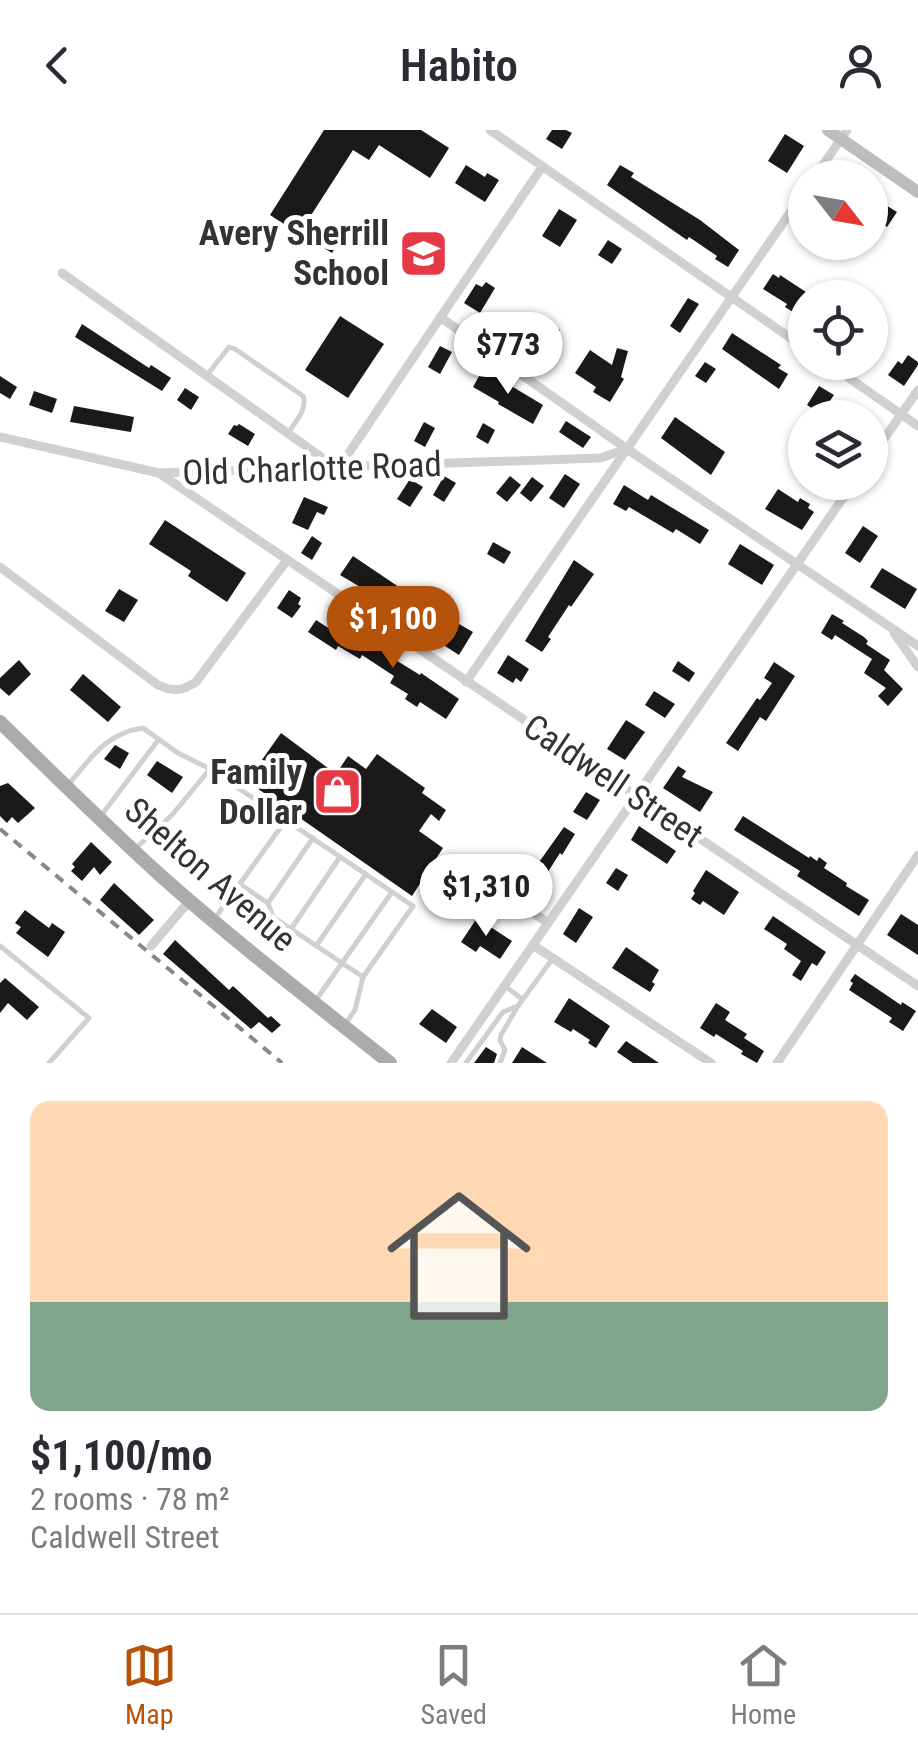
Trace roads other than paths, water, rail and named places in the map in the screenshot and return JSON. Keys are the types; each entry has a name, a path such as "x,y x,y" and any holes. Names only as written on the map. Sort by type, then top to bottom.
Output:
{"main road":[{"name":"Shelton Avenue","path":"0,722 190,900 390,1063"}],"street":[{"path":"490,130 788,336"},
{"path":"828,130 844,134 918,192"},
{"path":"826,160 844,134"},
{"path":"62,273 338,469 542,166"},
{"path":"466,682 788,216"},
{"path":"440,317 918,646"},
{"path":"852,380 918,426"},
{"path":"888,433 918,390"},
{"name":"Old Charlotte Road","path":"0,436 159,474 600,458 627,449"},
{"name":"Caldwell Street","path":"159,474 918,986"},
{"path":"453,1062 842,500"},
{"path":"0,567 158,685 171,690 185,689 196,682 288,560"},
{"path":"890,626 918,667"},
{"path":"777,1063 918,855"},
{"path":"473,872 548,924"},
{"path":"151,946 190,900"},
{"path":"533,945 711,1063"}],"lane":[{"path":"207,375 229,348 235,349 303,396 304,409 288,433"},
{"path":"66,787 99,748 123,731 143,728 413,906 363,977 355,1010 343,1026"},
{"path":"99,818 159,739"},
{"path":"134,850 172,815 210,769"},
{"path":"213,920 286,820"},
{"path":"268,903 312,838"},
{"path":"290,929 340,856"},
{"path":"316,946 366,874"},
{"path":"241,886 268,903 273,917 363,977"},
{"path":"314,1002 392,892"},
{"path":"0,946 89,1018 50,1063"},
{"path":"500,1063 504,1047 501,1035 553,958"},
{"path":"504,986 521,1003"},
{"path":"466,1063 503,1012 521,1003"},
{"path":"480,1022 490,1030"}],"railway":[{"path":"0,829 282,1063"}],"place":[{"name":"Avery Sherrill School","path":"424,253"},
{"name":"Family Dollar","path":"337,792"}]}
